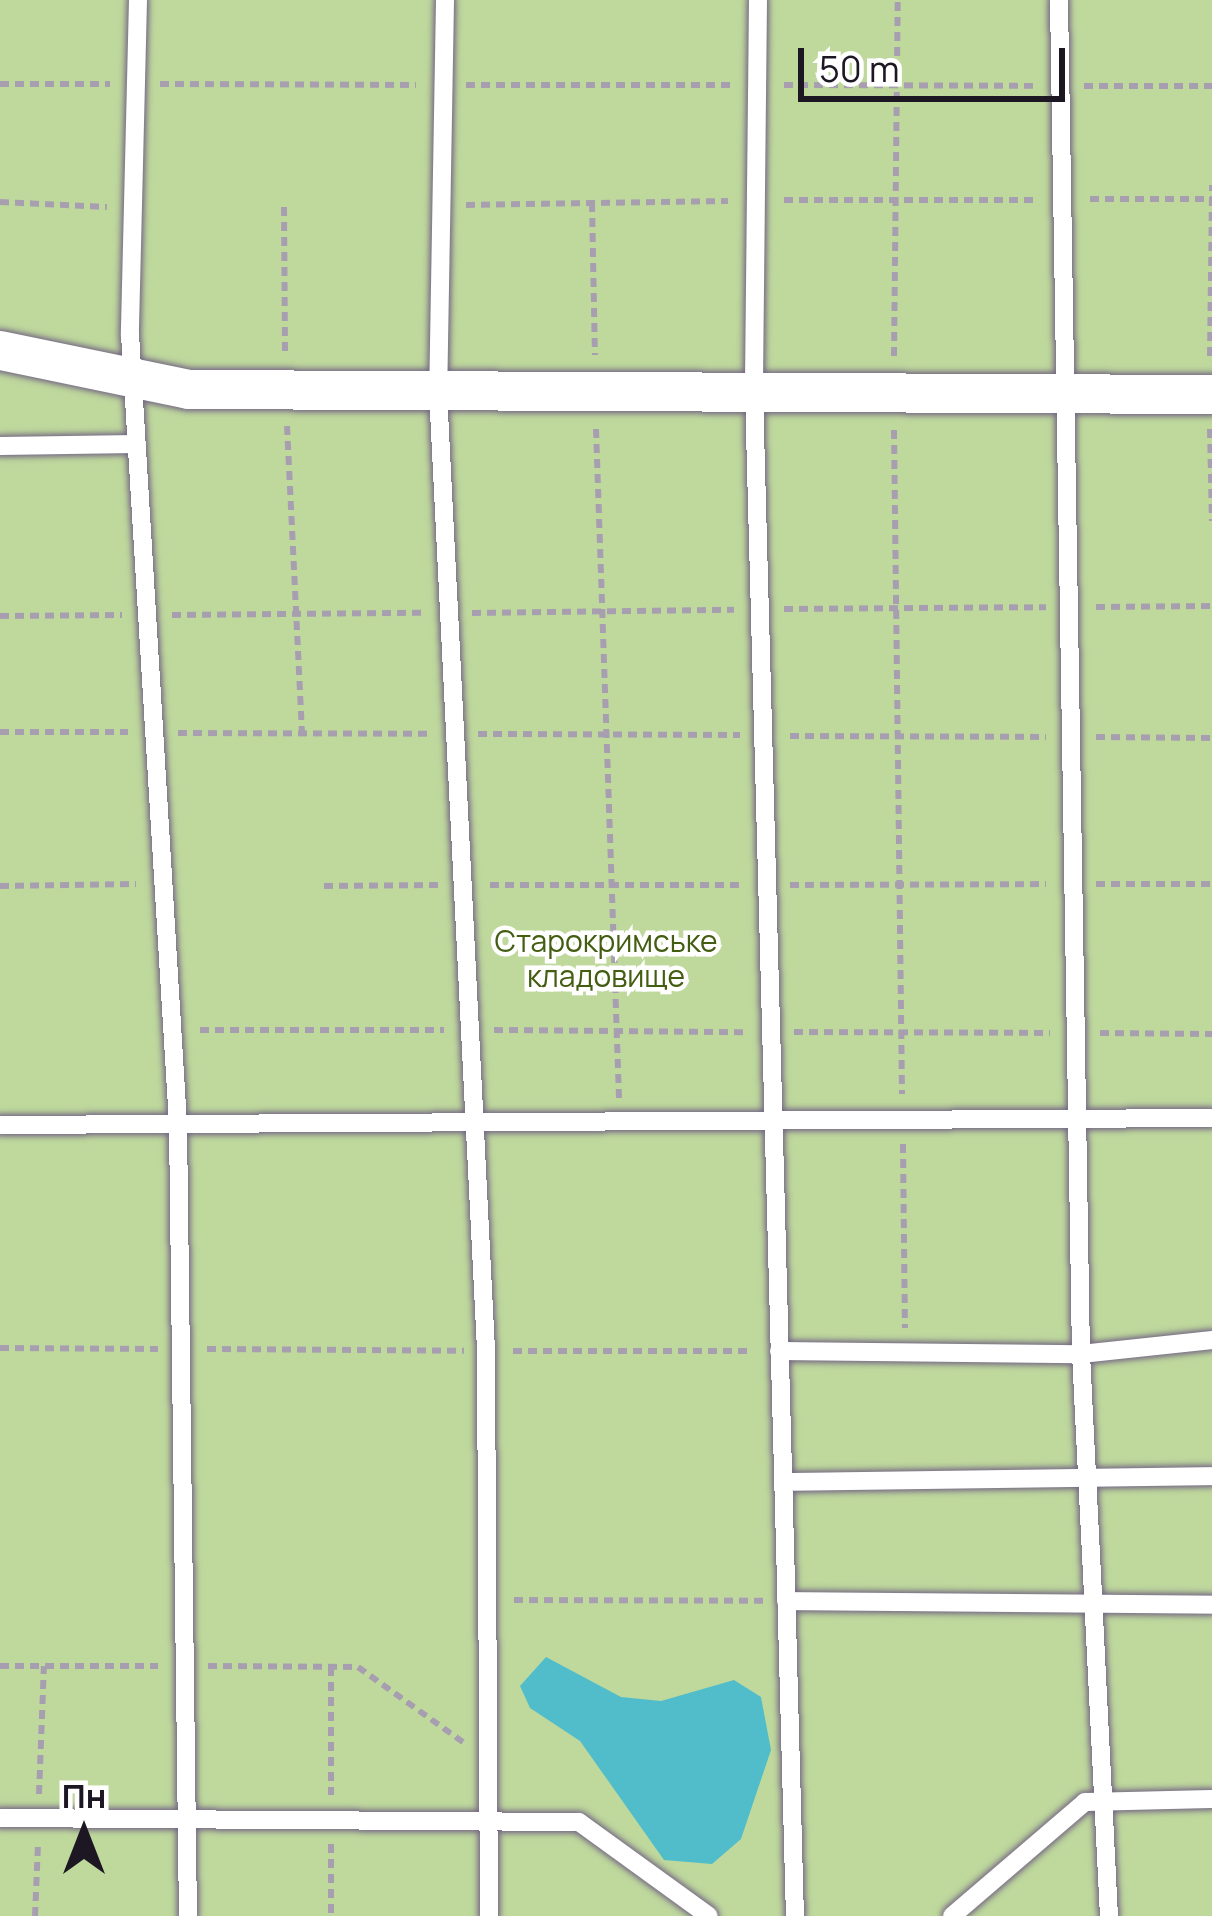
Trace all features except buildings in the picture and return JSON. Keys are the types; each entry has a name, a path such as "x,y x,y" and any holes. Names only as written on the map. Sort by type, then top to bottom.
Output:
{"street":[{"path":"0,350 132,379 285,390 1211,394"}],"lane":[{"path":"137,0 132,379 154,733 158,884 178,1124 188,1916"},
{"path":"445,0 438,392 487,1351 489,1916"},
{"path":"758,0 754,393 795,1916"},
{"path":"1059,0 1059,393 1081,1354 1109,1916"},
{"path":"0,446 136,443"},
{"path":"0,1125 1212,1118"},
{"path":"779,1352 1081,1354 1212,1340"},
{"path":"783,1482 1212,1475"},
{"path":"786,1601 1212,1605"},
{"path":"952,1916 1085,1802 1212,1799"},
{"path":"0,1818 579,1822 709,1916"}],"path":[{"path":"898,0 894,393 905,1353"},
{"path":"0,84 1212,86"},
{"path":"1212,185 1212,520"},
{"path":"441,206 1212,200"},
{"path":"0,202 134,208"},
{"path":"592,203 602,611 620,1031 619,1122"},
{"path":"284,207 285,390 302,734"},
{"path":"0,616 1212,606"},
{"path":"0,732 1212,738"},
{"path":"0,886 158,884"},
{"path":"172,1030 1212,1034"},
{"path":"0,1348 779,1352"},
{"path":"488,1600 786,1601"},
{"path":"358,1666 488,1761"}],"green space":[{"name":"Старокримське кладовище","path":"0,0 1212,0 1212,1916 0,1916"}],"water":[{"path":"546,1657 621,1697 661,1701 734,1680 761,1697 771,1750 741,1839 712,1864 664,1860 580,1741 530,1708 520,1686"}]}
